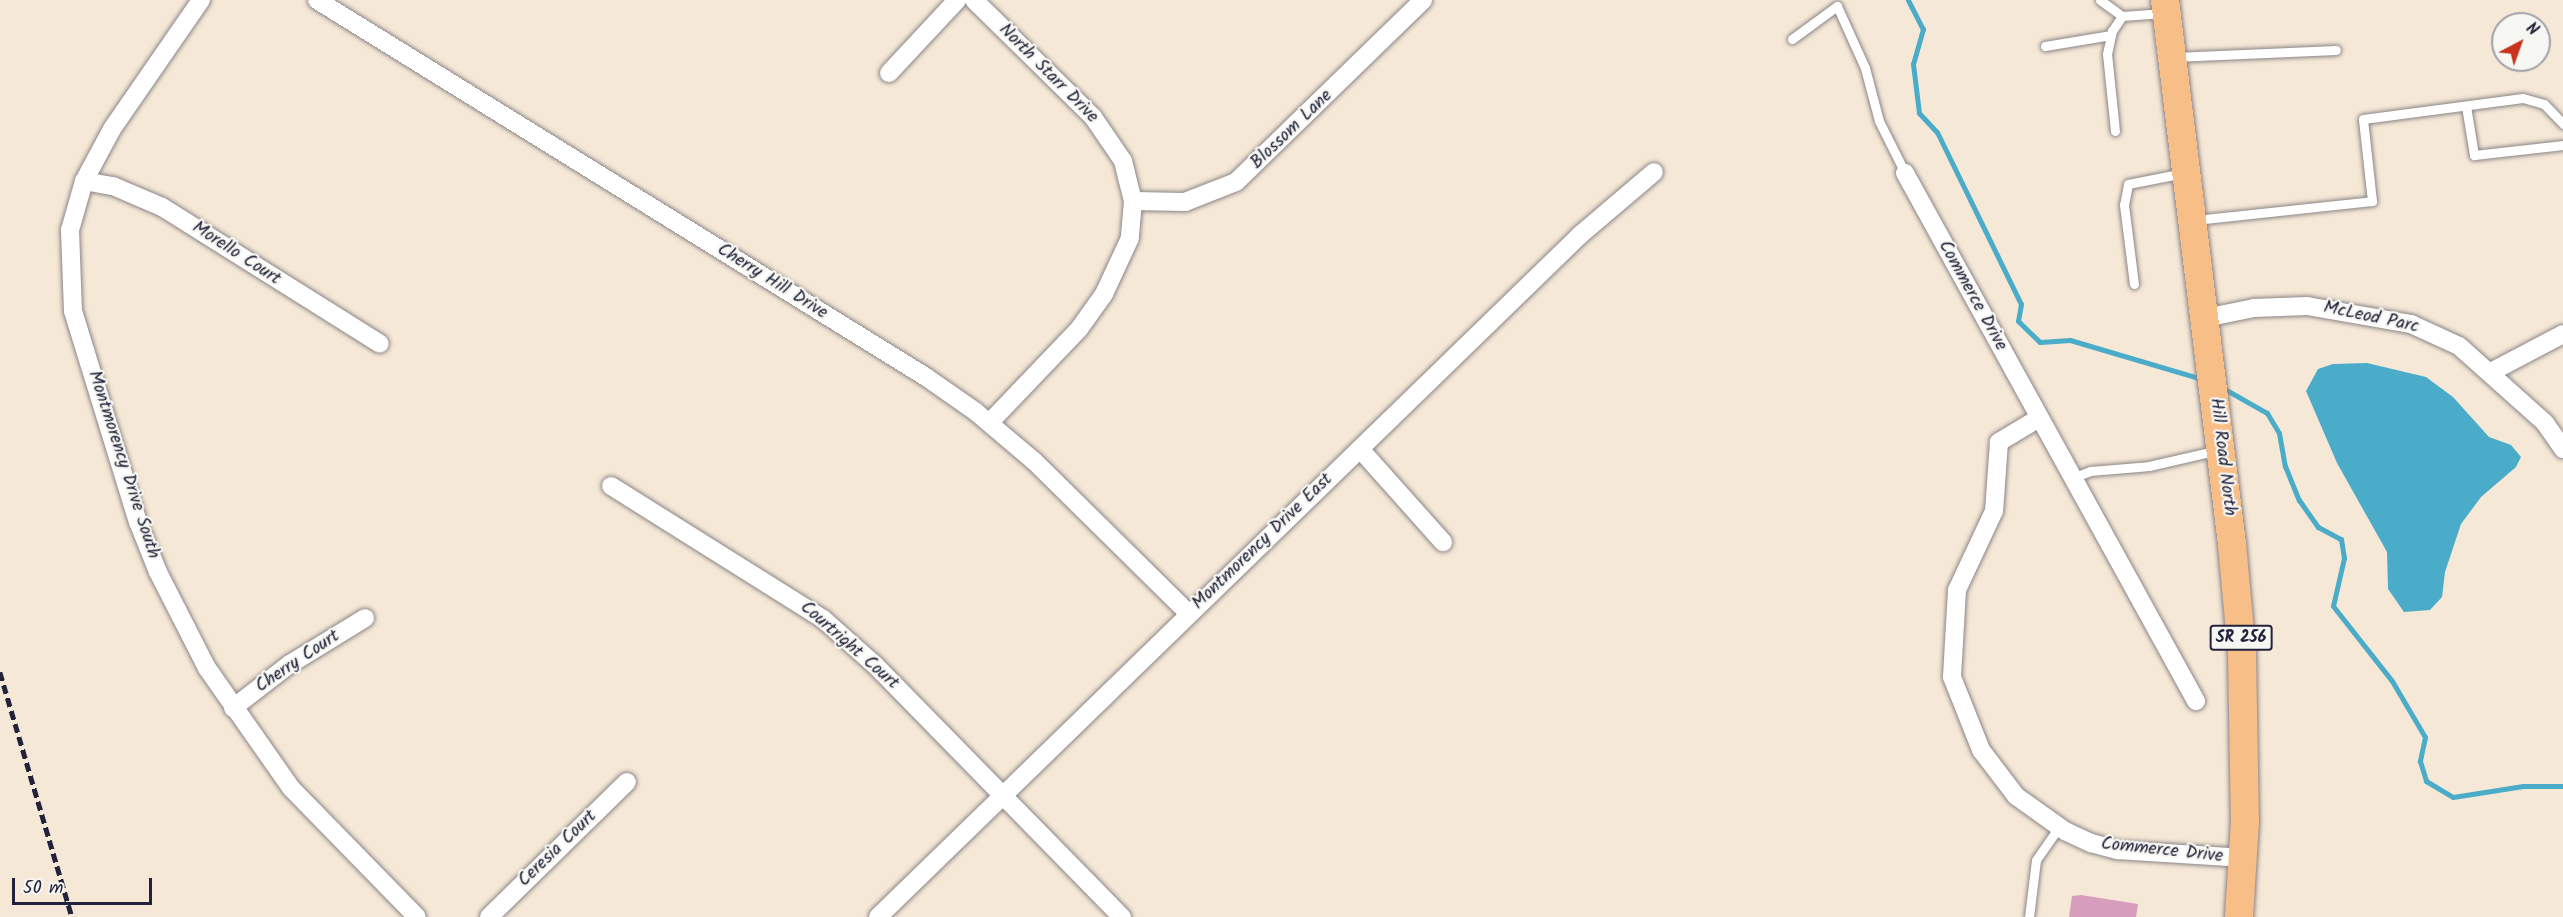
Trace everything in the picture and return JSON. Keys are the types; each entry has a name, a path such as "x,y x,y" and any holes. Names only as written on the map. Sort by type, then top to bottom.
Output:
{"main road":[{"name":"Hill Road North","path":"2165,6 2221,450 2242,654 2244,858 2239,917"}],"street":[{"name":"Montmorency Drive South","path":"201,0 112,129 84,181 70,230 73,311 158,572 186,630 233,708 291,788 417,917"},
{"name":"Cherry Hill Drive","path":"317,0 926,377 990,422 1125,547 1189,614"},
{"path":"889,73 957,0"},
{"name":"North Starr Drive","path":"974,0 1093,117 1123,161 1132,201 1130,238 1104,294 1079,329 990,422"},
{"name":"Blossom Lane","path":"1132,201 1185,202 1236,182 1423,0"},
{"name":"Montmorency Drive East","path":"878,917 1580,235 1654,172"},
{"name":"Commerce Drive","path":"1905,172 2196,701"},
{"name":"Morello Court","path":"84,181 114,186 162,207 380,344"},
{"name":"McLeod Parc","path":"2205,318 2280,306 2365,314 2436,333 2458,346 2491,372 2545,423 2563,448"},
{"path":"2491,372 2563,334"},
{"name":"Commerce Drive","path":"2039,418 1999,442 1994,511 1957,590 1952,678 1981,750 2016,796 2059,827 2091,843 2118,850 2244,858"},
{"path":"1359,449 1443,542"},
{"name":"Courtright Court","path":"611,486 823,619 875,665 1004,794 1122,917"},
{"name":"Cherry Court","path":"233,708 290,664 365,618"},
{"name":"Ceresia Court","path":"489,917 627,782"}],"lane":[{"path":"2100,0 2122,16"},
{"path":"1792,39 1835,3 1865,68 1879,121 1905,172"},
{"path":"2115,131 2107,54 2111,35 2122,16 2165,6"},
{"path":"2045,46 2111,35"},
{"path":"2172,57 2336,50"},
{"path":"2192,220 2372,201 2363,119 2535,99 2563,124"},
{"path":"2466,106 2474,155 2563,145"},
{"path":"2134,285 2124,205 2128,184 2186,172"},
{"path":"2072,478 2090,471 2149,466 2221,450"},
{"path":"2029,917 2036,860 2059,827"}],"water":[{"path":"2367,363 2426,377 2453,397 2489,437 2511,445 2521,457 2516,467 2481,497 2461,524 2445,572 2442,597 2430,610 2404,612 2388,589 2387,552 2337,463 2306,391 2318,369 2333,364"}],"building":[{"path":"2081,895 2138,904 2136,917 2069,917 2072,896"}],"waterway":[{"path":"1908,0 1923,29 1913,64 1919,113 1937,132 2021,304 2018,321 2040,342 2070,340 2202,379"},
{"path":"2221,387 2267,413 2279,433 2285,466 2299,500 2318,527 2341,539 2344,558 2333,606 2392,681 2425,737 2420,761 2426,781 2453,797 2523,786 2563,786"}],"railway":[{"path":"0,672 72,917"}]}
